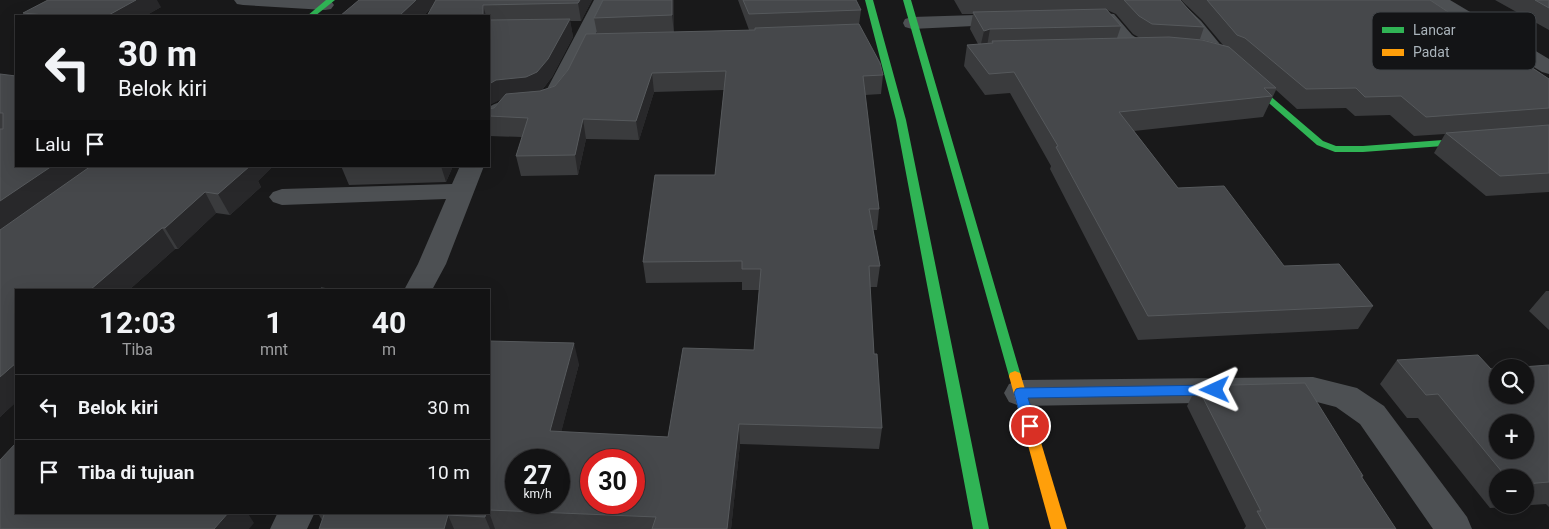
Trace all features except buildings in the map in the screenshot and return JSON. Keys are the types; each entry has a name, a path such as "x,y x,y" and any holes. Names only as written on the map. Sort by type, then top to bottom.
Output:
{"street":[{"path":"243,0 322,7"},
{"path":"490,119 496,110 502,106 538,103 555,95 580,34 603,0"},
{"path":"870,0 868,34 900,120 981,529"},
{"path":"907,0 912,23 937,100 1059,529"},
{"path":"1093,0 1125,39 1146,51"},
{"path":"1169,0 1229,63 1320,143 1335,149 1363,149 1549,135"},
{"path":"1437,0 1457,12"},
{"path":"1068,19 1107,18"},
{"path":"912,23 1029,20"},
{"path":"580,34 636,42"},
{"path":"1123,51 1146,51"},
{"path":"1203,53 1229,63"},
{"path":"1536,60 1549,68"},
{"path":"419,289 432,264 464,191 472,167"},
{"path":"282,198 464,191"},
{"path":"1020,393 1313,389 1346,397 1372,415 1454,529"},
{"path":"288,529 296,514"}],"traffic: fast":[{"path":"312,15 331,0"},
{"path":"869,0 901,120 981,529"},
{"path":"907,0 1015,376"},
{"path":"1242,75 1320,143 1335,149 1363,149 1549,135"}],"traffic: slow":[{"path":"1015,376 1059,529"}],"route":[{"path":"1030,426 1020,393 1215,390"}]}
